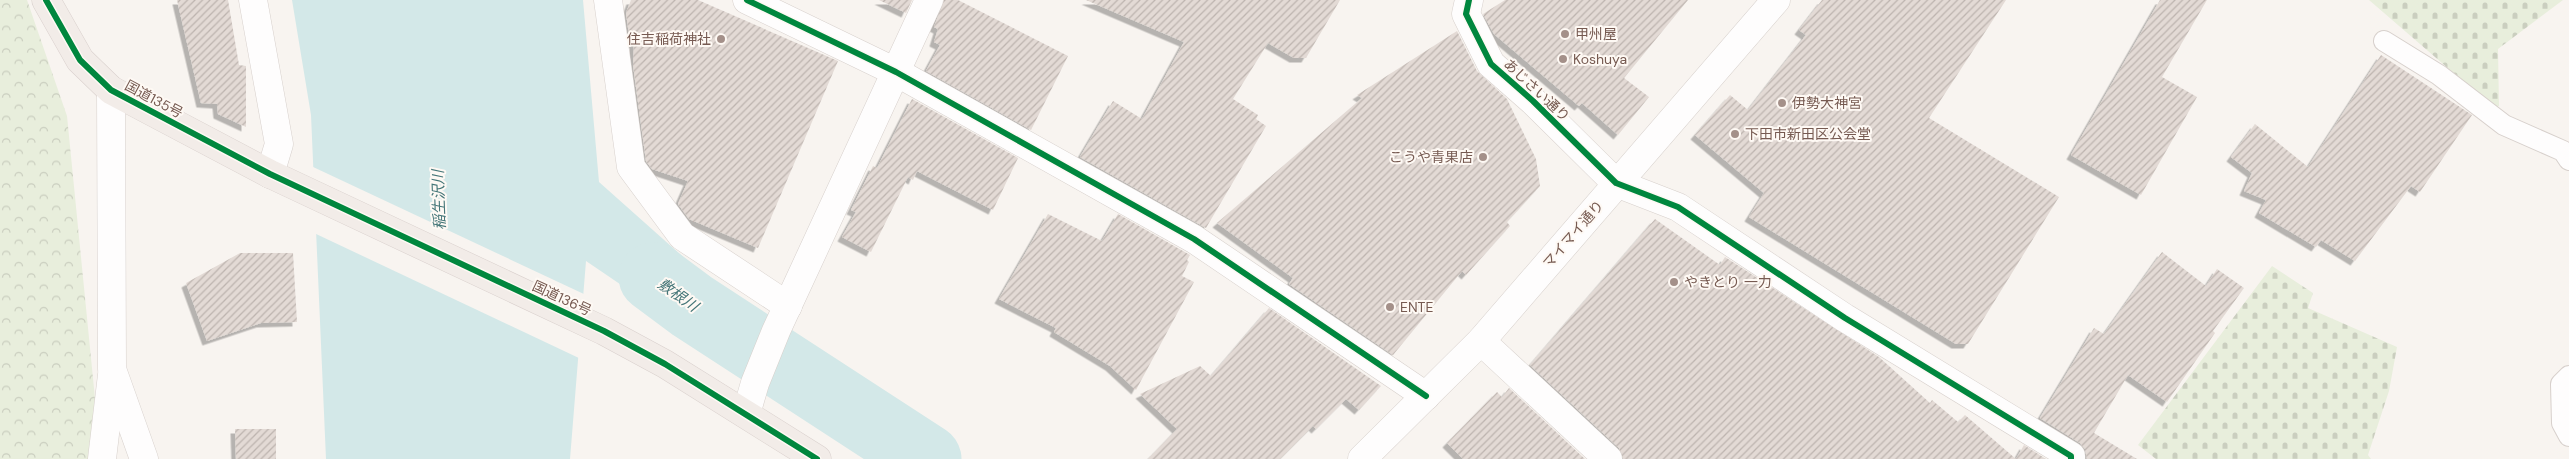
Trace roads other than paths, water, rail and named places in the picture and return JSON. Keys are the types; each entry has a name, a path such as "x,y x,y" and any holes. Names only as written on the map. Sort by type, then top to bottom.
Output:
{"highway":[{"name":"国道135号","path":"46,0 80,60 111,90 278,178"},
{"name":"国道136号","path":"278,178 604,331 665,364 817,459"}],"street":[{"path":"253,0 279,144 278,178"},
{"path":"608,0 631,167 682,236 788,306"},
{"path":"747,0 896,72 1194,239 1426,396"},
{"path":"746,414 755,383 776,332 929,0"},
{"name":"あじさい通り","path":"1469,0 1466,14 1491,64 1616,183"},
{"name":"マイマイ通り","path":"1362,459 1481,341 1776,0"},
{"path":"102,459 112,369 111,90"},
{"path":"1616,183 1678,207 1845,318 2071,456 2071,459"},
{"path":"1481,341 1608,459"},
{"path":"112,369 144,459"}],"lane":[{"path":"2384,41 2439,75 2504,125 2563,151 2569,160"},
{"path":"2569,376 2561,384 2562,423 2569,436"}],"water":[{"name":"稲生沢川","path":"292,0 583,0 599,182 745,312 717,350 586,261 570,459 326,459 311,115"}],"waterway":[{"name":"敷根川","path":"653,277 692,306 927,459"}],"place":[{"name":"甲州屋","path":"1565,34"},
{"name":"住吉稲荷神社","path":"721,39"},
{"name":"Koshuya","path":"1563,59"},
{"name":"伊勢大神宮","path":"1782,103"},
{"name":"下田市新田区公会堂","path":"1735,134"},
{"name":"こうや青果店","path":"1483,157"},
{"name":"やきとり 一力","path":"1674,282"},
{"name":"ENTE","path":"1390,307"}]}
